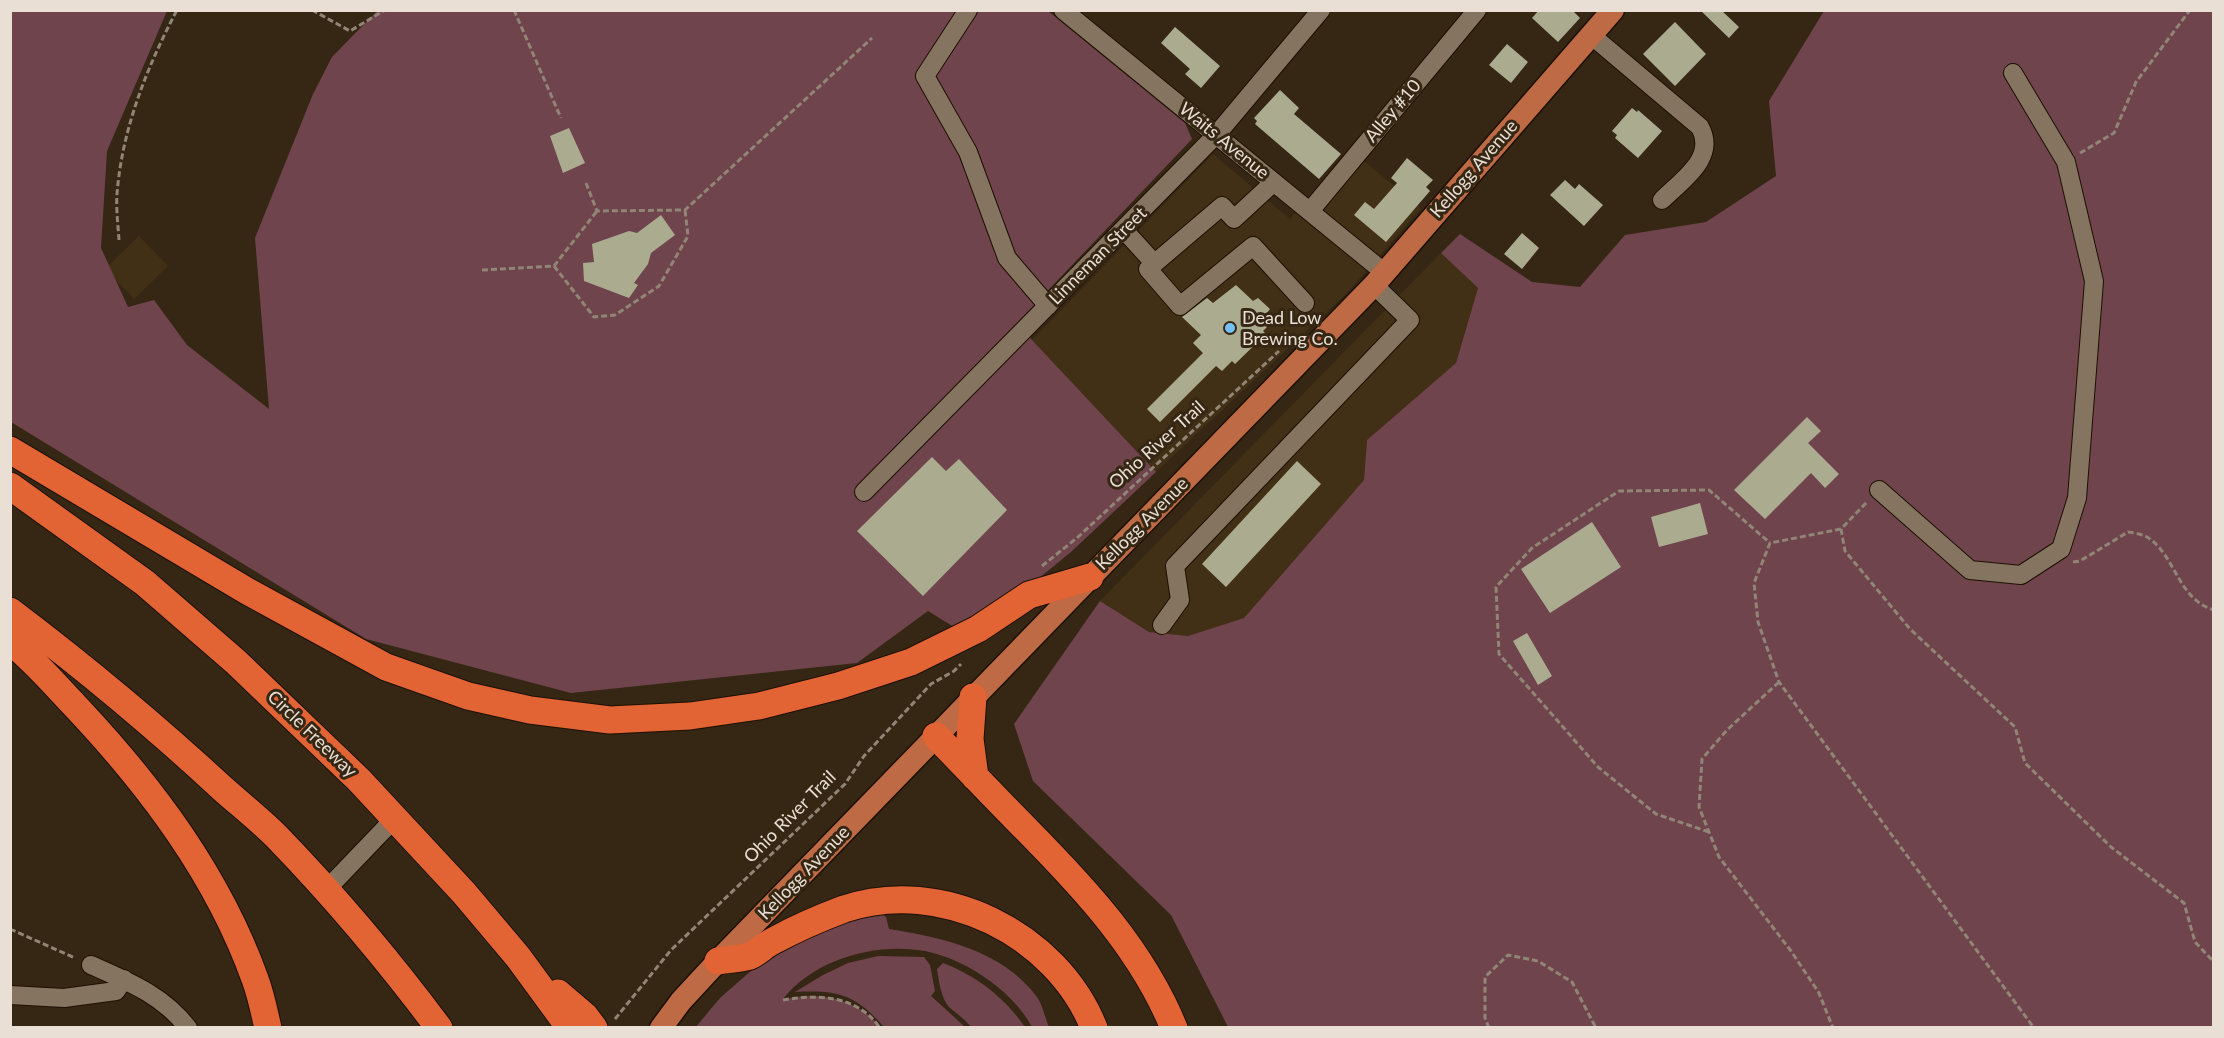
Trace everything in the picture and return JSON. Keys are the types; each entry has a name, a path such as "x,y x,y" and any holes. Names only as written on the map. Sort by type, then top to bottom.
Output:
{"highway":[{"path":"10,450 247,591 386,667 468,696 542,712 610,720 690,716 759,706 838,687 911,662 978,629 1029,596 1090,577"},
{"name":"Circle Freeway","path":"10,486 146,583 244,670 359,780 464,894 518,957 591,1023"},
{"path":"10,611 67,653 146,719 276,836 326,890 402,979 439,1028"},
{"path":"10,641 117,751 168,816 206,874 232,926 255,979 268,1028"},
{"path":"973,698 970,739 975,777"},
{"path":"936,736 1105,913 1137,957 1164,1003 1174,1028"},
{"path":"718,961 750,956 791,931 855,906 904,900 940,904 984,917 1026,940 1046,957 1069,983 1094,1028"}],"main road":[{"name":"Kellogg Avenue","path":"661,1028 681,1001 718,961 1380,279 1613,10"}],"street":[{"path":"968,10 925,76 968,153 1007,258 1048,306"},
{"name":"Waits Avenue","path":"1063,10 1310,212 1380,279 1410,320 1175,566 1180,600 1162,625"},
{"name":"Linneman Street","path":"864,492 1217,134 1321,10"},
{"name":"Alley #10","path":"1310,212 1477,10"},
{"path":"1590,35 1701,127 1705,136 1706,149 1700,163 1662,200"},
{"path":"1879,490 1970,570 2021,575 2061,549 2077,498 2094,281 2066,162 2013,74"},
{"path":"1234,219 1274,182"},
{"path":"1253,246 1180,306 1148,269 1222,206 1253,246 1305,303"},
{"path":"1124,230 1154,263"},
{"path":"326,890 395,818"},
{"path":"91,965 120,985 160,999 180,1016 188,1028"},
{"path":"10,995 64,998 120,985"}],"path":[{"path":"119,240 117,195 133,112 160,44 177,10"},
{"path":"312,10 350,31 385,10"},
{"path":"514,10 561,118"},
{"path":"2066,162 2114,133 2136,82 2190,10"},
{"path":"597,211 685,210 872,38"},
{"path":"586,183 597,211"},
{"path":"554,266 594,316 615,315 659,286 688,236 685,210"},
{"path":"482,270 554,266 597,211"},
{"name":"Ohio River Trail","path":"1037,570 1078,537 1284,346"},
{"path":"1709,832 1656,814 1598,767 1499,654 1496,587 1532,548 1619,491 1709,490 1770,543"},
{"path":"1770,543 1841,529 1879,490"},
{"path":"1841,529 1845,551 1910,629 2015,727 2025,763 2111,847 2184,903 2194,942 2214,962"},
{"path":"2061,549 2062,563 2080,561 2128,532 2146,536 2158,548 2190,596 2203,607 2214,610"},
{"path":"1770,543 1754,583 1758,622 1779,682 2034,1028"},
{"name":"Ohio River Trail","path":"591,1023 671,950 845,783 864,756 931,684 954,671 967,658"},
{"path":"1779,682 1727,730 1702,759 1699,807 1719,857 1791,951 1819,993 1833,1028"},
{"path":"10,929 91,965"},
{"path":"1489,1028 1485,1018 1485,977 1509,955 1538,961 1572,982 1596,1028"},
{"path":"783,1000 806,996 833,997 857,1007 880,1028"}],"shaded area":[{"path":"10,11 167,11 107,151 101,248 128,307 154,300 187,345 269,409 255,238 313,94 332,57 377,11 1048,11 1185,123 1192,139 1018,322 1032,340 1156,472 1071,552 1027,588 959,630 928,611 857,663 571,693 366,639 11,422"},
{"path":"1824,11 2213,11 2213,1027 1228,1027 1171,915 1033,781 1014,724 1100,601 1149,632 1188,636 1244,618 1364,480 1367,440 1456,363 1478,288 1441,253 1460,234 1532,282 1580,287 1625,235 1706,222 1776,176 1769,101"},
{"path":"1353,152 1421,208 1347,293 1156,472 1032,340 1213,154 1290,219"},
{"path":"139,236 168,266 134,299 105,269"},
{"path":"1441,253 1478,288 1456,363 1367,440 1364,480 1244,618 1188,636 1149,632 1100,601"},
{"path":"880,913 886,917 889,929 950,942 989,957 1007,968 1037,997 1049,1027 1032,1027 1012,1000 998,987 967,966 933,953 899,949 862,953 826,965 810,974 783,999 807,996 828,997 857,1007 880,1027 695,1028 720,998 760,963 844,915"},
{"path":"878,956 924,957 930,965 935,991 931,996 965,1027 884,1027 864,1007 845,996 823,992 795,992 848,963"},
{"path":"943,963 979,981 1009,1007 1025,1027 971,1027 949,1007 944,999 937,969"}],"building":[{"path":"1539,10 1572,10 1580,18 1558,42 1532,18"},
{"path":"1700,10 1721,10 1739,27 1729,38"},
{"path":"1675,22 1706,54 1675,86 1643,54"},
{"path":"1175,27 1220,66 1201,88 1185,74 1190,69 1161,43"},
{"path":"1507,44 1528,62 1511,83 1489,65"},
{"path":"1280,90 1299,108 1294,114 1341,154 1319,179 1255,124 1257,121 1254,118"},
{"path":"1632,108 1637,112 1638,110 1662,131 1638,158 1615,138 1617,135 1612,131"},
{"path":"569,128 585,163 563,173 550,136"},
{"path":"1407,158 1433,180 1426,187 1430,191 1386,242 1354,215 1365,202 1374,209 1397,183 1391,178"},
{"path":"1565,180 1575,189 1579,184 1603,205 1584,226 1550,195"},
{"path":"661,215 675,235 651,253 648,264 634,283 638,285 629,298 584,281 583,263 594,262 592,244 629,231 637,233"},
{"path":"1522,233 1539,248 1522,269 1504,254"},
{"name":"Dead Low Brewing Co.","path":"1236,285 1253,301 1258,298 1270,309 1263,318 1269,325 1263,331 1266,334 1235,364 1232,361 1222,371 1216,366 1160,422 1147,409 1203,353 1193,343 1201,335 1182,317 1207,298 1213,303"},
{"path":"1807,417 1821,431 1808,443 1839,474 1825,488 1811,473 1765,519 1734,490"},
{"path":"932,457 946,471 959,459 1007,510 923,596 857,531"},
{"path":"1297,461 1321,484 1226,587 1202,564"},
{"path":"1700,503 1708,534 1659,547 1651,517"},
{"path":"1592,522 1621,567 1550,613 1521,569"},
{"path":"1527,633 1552,676 1538,685 1513,641"}],"place":[{"name":"Dead Low Brewing Co.","path":"1230,328"}]}
